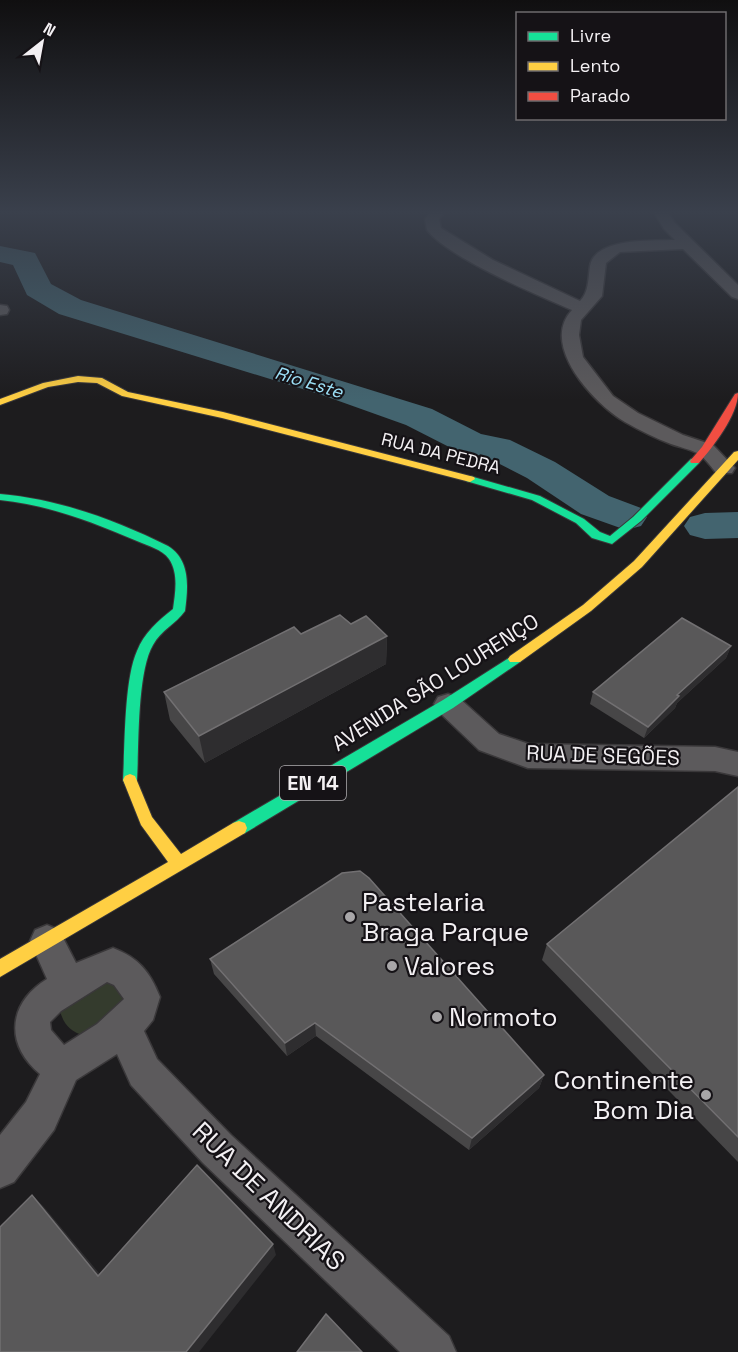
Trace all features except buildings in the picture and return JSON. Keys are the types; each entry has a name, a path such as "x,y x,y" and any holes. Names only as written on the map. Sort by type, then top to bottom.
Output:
{"street":[{"path":"509,274 583,309"},
{"path":"597,274 594,296 573,319 570,335 574,357 606,400 631,417 676,439 706,449 731,461"},
{"path":"717,274 738,294"},
{"name":"RUA DA PEDRA","path":"0,402 46,385 78,379 99,380 125,394 223,415 485,482 536,498 580,521 596,535 612,540 637,519 706,449"},
{"path":"706,449 738,396"},
{"name":"AVENIDA SÃO LOURENÇO","path":"0,969 448,704 563,625 661,540 731,461"},
{"path":"0,497 18,497 45,502 170,551 178,560 182,571 179,611 155,629 147,639 137,670 130,783 146,820 178,863"},
{"name":"RUA DE SEGÕES","path":"448,704 489,742 528,756 715,759 738,764"},
{"path":"47,941 69,986"},
{"path":"0,1168 40,1116 63,1067 135,1016 142,999 135,982 120,967 104,966 38,1006 31,1017 31,1032 43,1053 63,1067"},
{"name":"RUA DE ANDRIAS","path":"123,1026 144,1072 217,1149 433,1352"}],"green space":[{"path":"111,980 129,1001 84,1036 71,1030 63,1020 60,1011"}],"waterway":[{"name":"Rio Este","path":"32,274 38,289 70,307 334,388 419,417 470,443 497,448 541,470 595,505 626,517"},
{"name":"Rio Este","path":"705,526 738,525"}],"traffic: fast":[{"path":"470,479 536,498 580,521 596,535 612,540 637,519 695,461"},
{"path":"0,497 55,506 90,518 164,548 177,563 181,583 179,611 163,624 147,643 137,670 130,780"},
{"path":"239,828 448,704 515,659"}],"traffic: slow":[{"path":"0,402 46,385 78,379 99,380 125,394 223,415 470,479"},
{"path":"515,659 587,608 638,564 738,454"},
{"path":"130,780 146,820 178,863"},
{"path":"0,969 239,828"}],"traffic: jam":[{"path":"695,461 706,449 738,396"}],"place":[{"name":"Pastelaria Braga Parque","path":"350,917"},
{"name":"Valores","path":"392,966"},
{"name":"Normoto","path":"437,1017"},
{"name":"Continente Bom Dia","path":"706,1095"}]}
